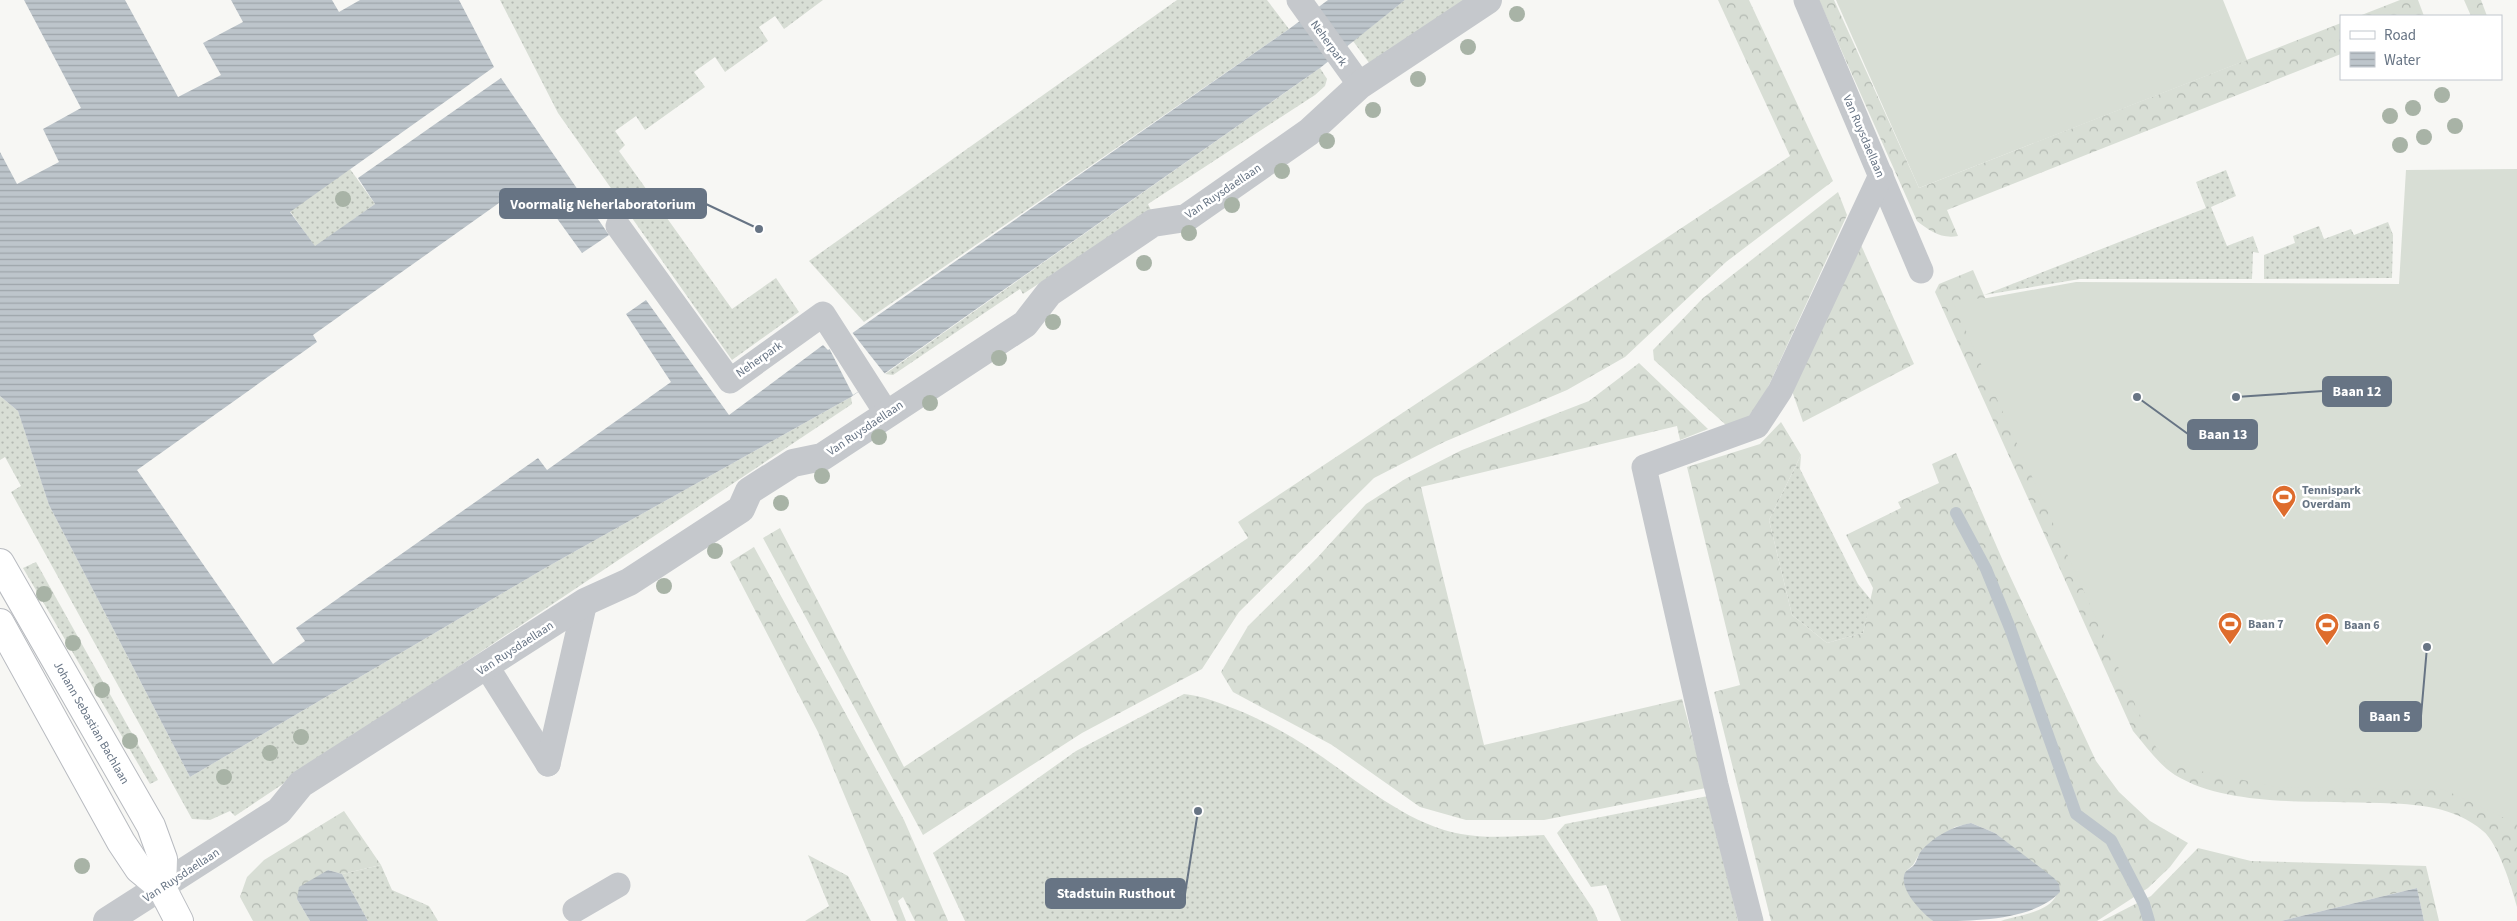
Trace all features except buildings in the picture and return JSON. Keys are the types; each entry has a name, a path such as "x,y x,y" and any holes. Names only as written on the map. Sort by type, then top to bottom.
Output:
{"street":[{"name":"Van Ruysdaellaan","path":"111,919 162,888 278,811 301,784 487,667 585,602 629,582 742,509 749,491 793,463 822,457 1025,324 1049,293 1153,223 1186,218 1309,132 1360,85 1488,0"},
{"name":"Johann Sebastian Bachlaan","path":"0,563 151,826 163,859 162,888"},
{"name":"Johann Sebastian Bachlaan","path":"0,623 121,842 139,869 162,888 179,921"}],"lane":[{"name":"Van Ruysdaellaan","path":"1806,0 1921,271"},
{"name":"Neherpark","path":"1302,5 1360,85"},
{"path":"1751,921 1716,785 1644,467 1757,426 1780,392 1881,175"},
{"name":"Neherpark","path":"618,226 730,381 823,314 887,414"},
{"path":"487,667 548,764 585,602"},
{"path":"575,910 618,885"}],"green space":[{"path":"500,0 823,0 784,29 775,16 759,27 768,41 725,72 715,57 694,72 705,87 645,130 636,116 615,131 625,145 619,151 732,309 776,278 799,312 732,360 558,113"},
{"path":"1177,0 1267,0 1289,29 864,322 809,261"},
{"path":"1405,0 1466,0 1370,64 1353,41"},
{"path":"1718,0 1749,0 1833,181 1726,262 1625,357 1567,390 1444,442 1374,478 1239,612 1202,669 1082,733 923,835 763,538 780,528 904,767 1248,538 1238,522 1790,156"},
{"path":"1819,0 1834,0 1919,188 2340,23 2340,54 1947,210 1958,236 1941,235 1931,231 1917,221"},
{"path":"1836,0 2223,0 2247,60 1919,188"},
{"path":"2400,0 2418,0 2424,15 2362,15"},
{"path":"2464,0 2481,0 2487,15 2471,15"},
{"path":"1320,68 1327,79 1325,86 1315,95 1148,204 1151,210 1023,294 1020,289 893,375 885,374"},
{"path":"350,169 375,204 315,247 290,211"},
{"name":"Tennispark Overdam","path":"2517,169 2517,824 2445,790 2277,787 2166,764 2149,735 1952,300 1987,298 2076,282 2399,284 2406,170"},
{"path":"2226,170 2236,196 2211,207 2227,246 2253,236 2259,253 2253,252 2252,279 2080,279 1984,295 2206,208 2196,182"},
{"path":"1838,192 1847,215 1763,398 1748,417 1726,425 1654,360 1653,350 1703,298"},
{"path":"2388,222 2393,235 2392,278 2264,279 2264,255 2295,243 2293,236 2319,226 2324,239 2351,229 2354,235"},
{"path":"1861,245 1914,364 1803,422 1792,391"},
{"path":"1973,270 1986,300 2517,761 2517,907 2504,866 2489,837 2460,816 2434,808 2407,804 2302,802 2247,798 2221,793 2197,786 2175,775 2152,754 2133,731 1935,292 1939,284"},
{"path":"1639,363 1708,429 1680,440 1677,426 1421,487 1484,745 1682,699 1706,788 1544,820 1466,820 1420,807 1332,745 1233,692 1221,672 1248,626 1317,558 1366,504 1405,479 1462,450 1589,401"},
{"path":"0,396 18,411 49,505 190,777 547,567 851,397 852,404 235,816 230,811 210,820 192,819 11,492 21,486 5,457 0,460"},
{"path":"1781,422 1801,455 1769,520 1792,615 1827,643 1863,633 1873,588 1846,535 1901,508 1898,502 1939,483 1932,464 1956,453 2003,561 2096,761 2119,792 2150,821 2188,843 2170,867 2148,888 2097,921 2001,921 2044,908 2055,898 2059,884 1995,833 1971,823 1955,827 1934,840 1921,851 1913,865 1907,870 1920,908 1933,921 1771,921 1714,692 1740,685 1687,467 1760,444"},
{"path":"1801,455 1800,469 1858,584 1871,600 1863,633 1827,643 1792,615 1769,520"},
{"path":"754,547 904,820 948,921 915,921 903,897 898,901 906,921 897,921 818,732 730,562"},
{"path":"36,562 158,780 150,784 23,568"},
{"path":"1184,694 1222,704 1276,728 1403,812 1441,829 1461,834 1482,836 1544,835 1593,909 1598,921 965,921 933,853 1076,751"},
{"path":"1708,796 1738,921 1621,921 1606,885 1591,887 1557,833 1565,824"},
{"path":"344,811 381,865 342,874 328,870 297,899 310,921 253,921 240,897 247,877 264,860"},
{"path":"2198,848 2251,861 2426,866 2439,921 2424,921 2417,888 2281,921 2102,921 2151,896"},
{"path":"808,855 848,876 871,921 805,921 829,906"},
{"path":"381,865 392,890 429,906 438,921 368,921 342,874"}],"water":[{"path":"24,0 125,0 178,97 221,75 203,43 243,22 231,0 332,0 339,12 360,0 459,0 494,67 290,212 315,246 375,204 358,178 501,78 609,235 582,253 535,188 503,210 499,203 313,335 317,342 137,470 273,664 305,641 296,628 538,458 547,470 671,382 626,314 646,300 729,415 823,345 828,350 1328,0 1405,0 1320,68 851,397 547,567 190,777 49,505 18,411 0,396 0,152 17,184 59,162 43,129 81,108"},
{"path":"1971,823 1995,833 2054,878 2059,884 2060,892 2048,902 2018,914 1966,921 1933,921 1918,907 1909,895 1904,882 1904,876 1914,865 1921,851 1931,841 1950,829"},
{"path":"328,870 342,874 368,921 310,921 297,899 299,887"},
{"path":"2417,888 2424,921 2281,921"}],"pier":[{"path":"851,331 885,374 853,395 828,346"}],"waterway":[{"path":"1956,513 1986,569 2010,628 2076,814 2111,840 2144,904 2149,921"}],"place":[{"name":"Voormalig Neherlaboratorium","path":"759,229"},
{"name":"Baan 13","path":"2137,397"},
{"name":"Baan 12","path":"2236,397"},
{"name":"Tennispark Overdam","path":"2284,518"},
{"name":"Baan 7","path":"2230,645"},
{"name":"Baan 6","path":"2327,646"},
{"name":"Baan 5","path":"2427,647"},
{"name":"Stadstuin Rusthout","path":"1198,811"}]}
